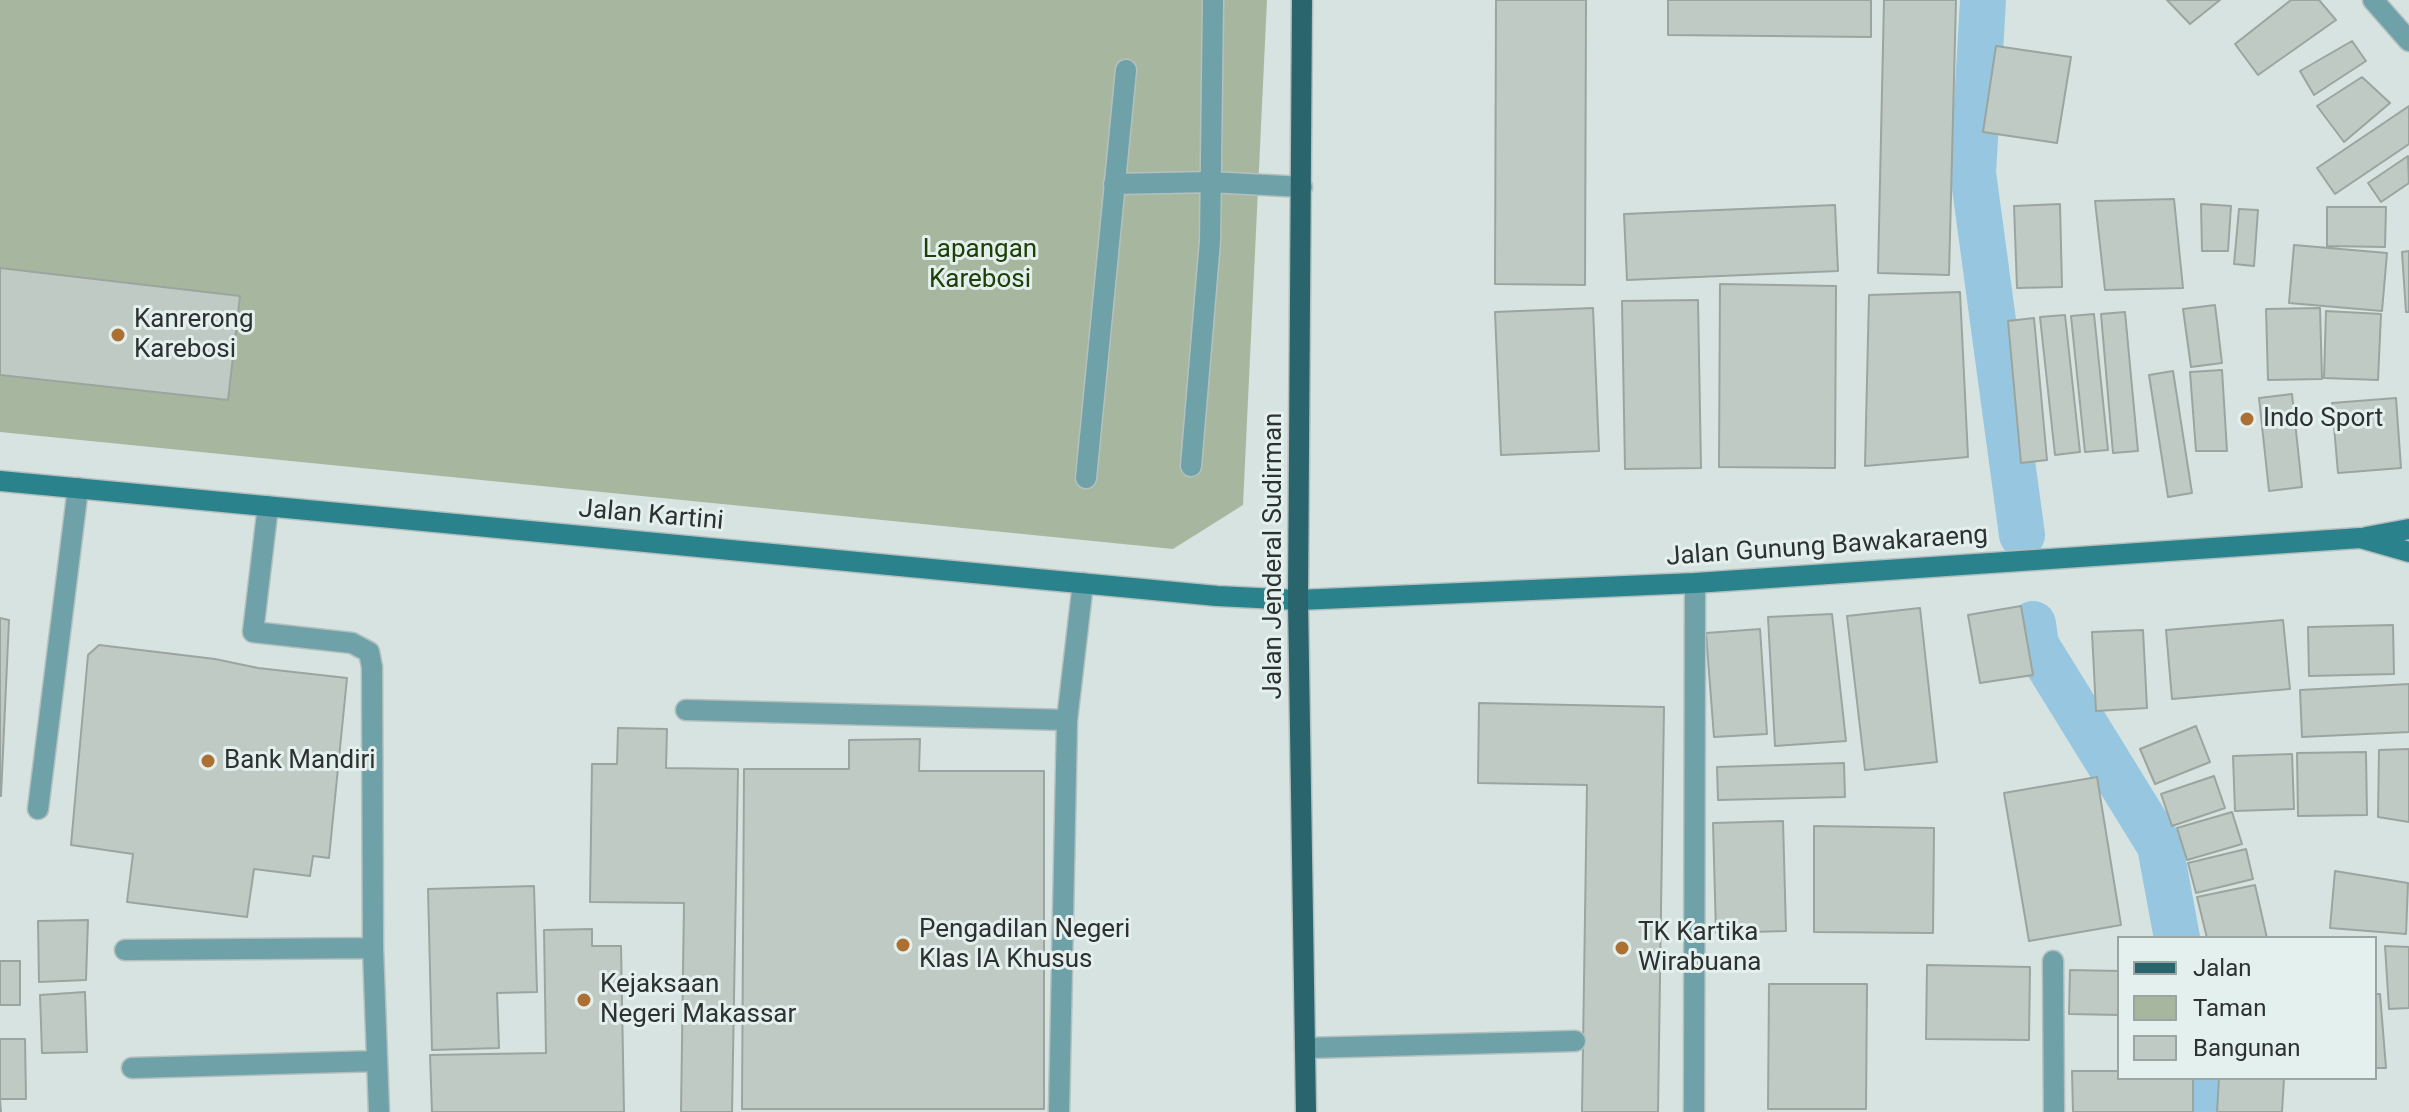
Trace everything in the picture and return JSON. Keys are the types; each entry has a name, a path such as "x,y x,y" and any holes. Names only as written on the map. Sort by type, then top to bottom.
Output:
{"main road":[{"name":"Jalan Jenderal Sudirman","path":"1302,0 1298,600 1306,1112"}],"street":[{"path":"1191,466 1210,241 1213,0"},
{"path":"2373,0 2409,41"},
{"path":"1086,478 1126,70"},
{"path":"1114,184 1211,182 1302,187"},
{"name":"Jalan Kartini","path":"0,481 1217,596 1298,600"},
{"path":"38,809 78,488"},
{"path":"268,506 253,632 352,643 369,652 372,667 373,948 379,1112"},
{"name":"Jalan Gunung Bawakaraeng","path":"1298,600 1695,583 2360,538 2409,529"},
{"name":"Jalan Gunung Bawakaraeng","path":"2360,538 2409,552"},
{"path":"1059,1112 1067,720 1083,583"},
{"path":"1694,1112 1695,583"},
{"path":"686,710 1067,720"},
{"path":"125,950 373,948"},
{"path":"2053,961 2054,1112"},
{"path":"1305,1048 1575,1041"},
{"path":"132,1068 377,1061"}],"green space":[{"name":"Lapangan Karebosi","path":"0,0 1267,0 1243,505 1173,549 0,432"}],"building":[{"path":"1496,0 1586,0 1585,285 1495,284"},
{"path":"1668,0 1871,0 1871,37 1668,35"},
{"path":"1884,0 1956,0 1949,275 1878,273"},
{"path":"2167,0 2220,0 2190,24"},
{"path":"2291,0 2319,0 2336,20 2258,75 2235,44"},
{"path":"2352,41 2366,61 2314,95 2300,71"},
{"path":"1996,46 2071,57 2057,143 1983,132"},
{"path":"2362,77 2390,103 2344,142 2317,106"},
{"path":"2409,106 2409,144 2335,194 2317,168"},
{"path":"2408,156 2409,183 2381,202 2368,183"},
{"path":"2174,199 2183,288 2105,290 2095,201"},
{"path":"2060,204 2062,287 2017,288 2014,206"},
{"path":"2201,204 2231,206 2228,251 2202,251"},
{"path":"1835,205 1838,271 1627,280 1624,214"},
{"path":"2327,207 2386,207 2385,247 2327,246"},
{"path":"2239,209 2258,210 2254,266 2234,264"},
{"path":"2294,245 2387,253 2382,311 2289,303"},
{"path":"2409,251 2409,312 2406,312 2402,252"},
{"name":"Kanrerong Karebosi","path":"0,268 240,296 228,400 0,375"},
{"path":"1720,284 1836,286 1835,468 1719,467"},
{"path":"1960,292 1968,457 1865,466 1869,295"},
{"path":"1698,300 1701,468 1625,469 1622,301"},
{"path":"2215,305 2222,363 2191,367 2183,309"},
{"path":"1593,308 1599,451 1501,455 1495,312"},
{"path":"2320,308 2322,379 2268,380 2266,309"},
{"path":"2326,311 2381,314 2378,380 2324,378"},
{"path":"2125,312 2138,451 2113,453 2101,314"},
{"path":"2094,314 2108,450 2085,452 2071,316"},
{"path":"2065,315 2080,452 2055,455 2040,317"},
{"path":"2034,318 2047,460 2021,463 2008,321"},
{"path":"2222,370 2227,451 2196,451 2190,372"},
{"path":"2173,371 2192,493 2168,497 2149,375"},
{"path":"2292,394 2302,487 2269,491 2259,398"},
{"path":"2396,398 2401,468 2338,473 2332,403"},
{"path":"2021,606 2033,675 1980,683 1968,615"},
{"path":"1920,608 1937,762 1865,770 1847,616"},
{"path":"1832,614 1846,741 1775,746 1768,617"},
{"path":"0,618 9,620 1,796 0,796"},
{"path":"2283,620 2290,689 2172,699 2166,630"},
{"path":"2393,625 2394,674 2309,676 2308,627"},
{"path":"1760,629 1767,734 1714,737 1706,633"},
{"path":"2143,630 2147,708 2096,711 2092,632"},
{"name":"Bank Mandiri","path":"99,645 347,678 329,858 313,856 310,876 254,869 247,917 127,902 133,854 71,845 88,655"},
{"path":"2409,684 2409,732 2302,737 2300,690"},
{"name":"TK Kartika Wirabuana","path":"1479,703 1664,707 1658,1112 1582,1112 1587,785 1478,783"},
{"path":"2196,726 2210,762 2155,784 2140,749"},
{"path":"618,728 667,729 666,768 738,769 732,1112 681,1112 684,903 590,902 592,764 617,764"},
{"path":"920,739 919,771 1044,771 1044,1109 742,1109 744,769 849,769 849,740"},
{"path":"2409,749 2409,822 2378,817 2379,750"},
{"path":"2366,752 2367,815 2298,816 2297,753"},
{"path":"2292,754 2294,809 2235,811 2233,756"},
{"path":"1844,763 1845,797 1718,800 1717,767"},
{"path":"2214,776 2225,808 2172,826 2161,794"},
{"path":"2097,777 2121,925 2029,941 2004,793"},
{"path":"2232,812 2242,844 2187,860 2177,828"},
{"path":"1783,821 1786,931 1716,933 1713,823"},
{"path":"1814,826 1934,828 1933,933 1814,932"},
{"path":"2246,849 2253,879 2196,893 2188,863"},
{"path":"2335,871 2408,883 2406,934 2330,928"},
{"path":"2255,885 2267,936 2207,936 2197,897"},
{"path":"534,886 537,992 497,993 499,1048 432,1050 428,889"},
{"path":"88,920 86,980 39,982 38,921"},
{"name":"Kejaksaan Negeri Makassar","path":"592,929 592,946 621,946 624,1112 432,1112 430,1055 546,1053 544,930"},
{"path":"2385,946 2409,947 2409,1008 2389,1009"},
{"path":"0,961 20,961 20,1005 0,1005"},
{"path":"1927,965 2030,967 2029,1040 1926,1039"},
{"path":"2070,970 2117,971 2117,1015 2069,1014"},
{"path":"1769,984 1867,984 1866,1109 1768,1109"},
{"path":"85,992 87,1052 42,1053 40,995"},
{"path":"2377,994 2380,994 2386,1068 2377,1068"},
{"path":"0,1039 25,1039 26,1099 0,1099"},
{"path":"2072,1071 2117,1071 2117,1080 2193,1080 2193,1112 2073,1112"},
{"path":"2219,1080 2284,1080 2282,1112 2217,1112"}],"waterway":[{"path":"1983,0 1973,173 2022,535"},
{"path":"2033,624 2036,645 2160,846 2177,936"},
{"path":"2203,1080 2207,1112"}],"place":[{"name":"Kanrerong Karebosi","path":"118,335"},
{"name":"Indo Sport","path":"2247,419"},
{"name":"Bank Mandiri","path":"208,761"},
{"name":"Pengadilan Negeri Klas IA Khusus","path":"903,945"},
{"name":"TK Kartika Wirabuana","path":"1622,948"},
{"name":"Kejaksaan Negeri Makassar","path":"584,1000"}]}
